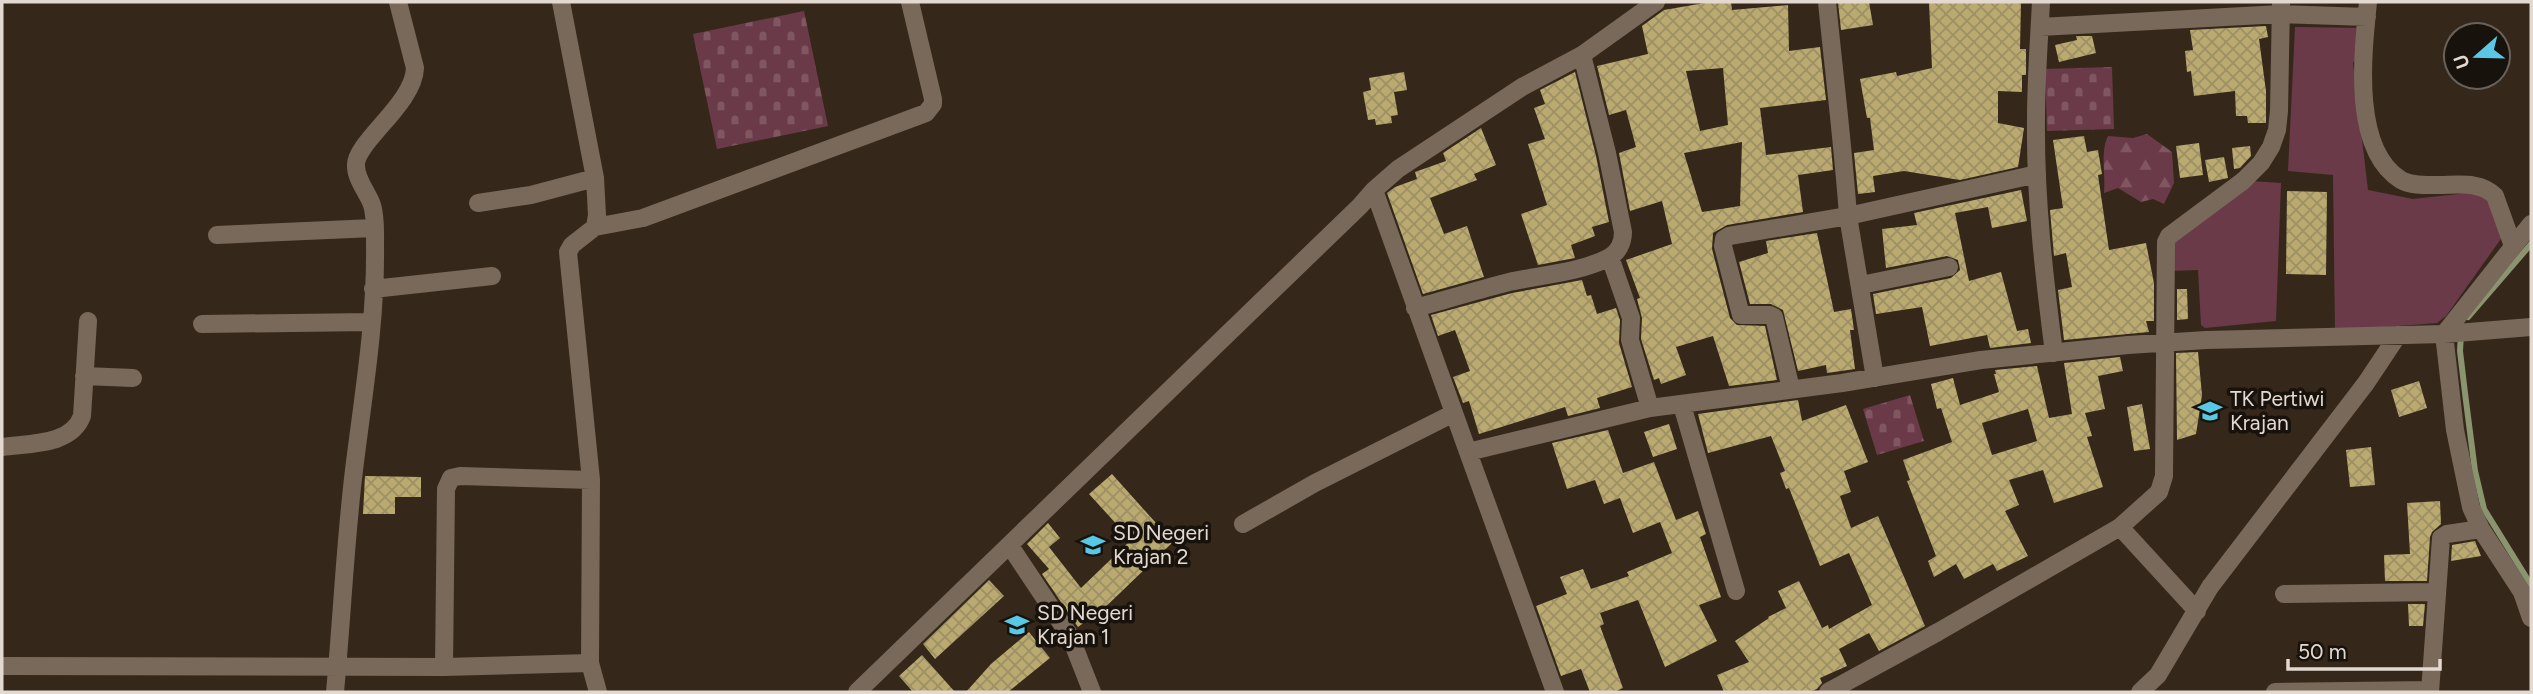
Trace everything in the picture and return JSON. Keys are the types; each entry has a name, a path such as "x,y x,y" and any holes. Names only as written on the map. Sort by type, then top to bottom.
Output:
{"street":[{"path":"335,692 373,289 373,207 355,168 359,155 398,106 415,77 398,2"},
{"path":"561,2 595,178 595,227"},
{"path":"598,692 590,663 591,481 568,252 572,245 595,227 643,218 926,113 933,104 933,99 910,2"},
{"path":"857,692 1398,169 1522,87 1582,55 1656,2"},
{"path":"1827,2 1835,94 1844,152 1848,216 1875,378"},
{"path":"2041,2 2036,118 2037,174 2054,353"},
{"path":"2040,27 2281,8 2367,9 2364,96 2378,157 2403,182 2419,185 2479,186 2490,190 2495,196 2513,246"},
{"path":"1828,692 2120,527 2159,492 2164,481 2166,242 2169,236 2243,181 2261,163 2274,138 2278,111 2281,8"},
{"path":"1415,308 1506,283 1586,266 1611,257 1623,240 1607,153 1582,55"},
{"path":"1791,389 1774,317 1745,316 1740,312 1723,246 1724,239 1848,216 2037,174"},
{"path":"478,203 531,195 595,178"},
{"path":"1374,190 1555,692"},
{"path":"2531,224 2448,334 2455,430 2471,507 2481,529 2522,592 2531,618"},
{"path":"217,235 374,228"},
{"path":"1611,257 1631,318 1630,340 1650,408"},
{"path":"1861,285 1949,267"},
{"path":"373,289 492,276"},
{"path":"2,447 62,438 75,431 82,416 88,321"},
{"path":"202,324 371,322"},
{"path":"1468,452 1650,408 1875,378 1981,360 2166,343 2448,334 2531,327"},
{"path":"2140,692 2158,675 2210,587 2366,383 2398,335"},
{"path":"84,376 133,378"},
{"path":"1682,405 1736,591"},
{"path":"1242,524 1315,483 1454,413"},
{"path":"444,667 446,489 451,478 460,476 591,481"},
{"path":"2120,527 2197,611"},
{"path":"2275,692 2430,691 2441,538 2447,534 2481,529"},
{"path":"1010,546 1070,636 1092,692"},
{"path":"2284,594 2437,592"},
{"path":"2,666 444,667 590,663"}],"green space":[{"path":"804,11 828,126 717,149 693,34"},
{"path":"2295,27 2368,28 2366,43 2353,63 2368,190 2413,199 2494,190 2503,236 2446,316 2437,323 2335,331 2333,175 2288,171"},
{"path":"2112,67 2114,129 2047,131 2045,69"},
{"path":"2147,134 2172,152 2174,183 2164,204 2153,199 2141,202 2118,188 2104,193 2104,156 2108,136 2133,138"},
{"path":"2250,181 2281,183 2276,321 2205,328 2201,325 2198,270 2170,271 2172,241"},
{"path":"1910,395 1924,441 1877,455 1863,409"}],"building":[{"path":"1710,2 1731,2 1732,10 1788,5 1789,51 1820,47 1826,100 1760,108 1766,155 1831,147 1833,170 1798,175 1803,212 1727,225 1713,233 1712,249 1730,318 1737,325 1765,326 1777,380 1729,386 1713,336 1676,347 1686,375 1661,384 1659,378 1654,380 1641,339 1642,318 1637,299 1640,298 1626,260 1672,244 1662,201 1630,211 1619,153 1636,147 1626,110 1609,115 1597,66 1648,54 1642,26 1664,10","holes":["1723,68 1728,125 1700,131 1686,71","1742,142 1740,206 1702,212 1684,153"]},
{"path":"1838,2 1869,2 1873,25 1841,30"},
{"path":"1929,2 2021,2 2020,49 2026,49 2026,75 2022,75 2022,92 1998,91 1998,123 2024,128 2018,167 1960,180 1904,171 1873,176 1875,192 1858,194 1854,153 1874,150 1870,118 1867,118 1860,79 1896,72 1897,76 1932,68"},
{"path":"2266,26 2268,37 2259,39 2266,91 2266,123 2248,123 2247,116 2236,116 2235,91 2194,96 2191,71 2187,72 2185,51 2193,50 2190,30"},
{"path":"2076,36 2092,36 2096,53 2059,62 2055,45 2077,40"},
{"path":"1404,72 1407,90 1394,92 1398,115 1391,116 1392,123 1376,125 1375,119 1368,120 1363,92 1371,90 1369,78"},
{"path":"1575,72 1609,222 1592,227 1595,236 1571,245 1575,258 1538,265 1521,214 1547,205 1528,144 1545,139 1534,108 1545,104 1540,90"},
{"path":"1481,128 1496,165 1474,174 1477,180 1430,198 1444,234 1467,226 1484,277 1423,294 1387,193 1417,179 1415,172 1446,161 1443,153"},
{"path":"2084,136 2087,152 2098,150 2102,174 2098,175 2109,250 2146,243 2154,283 2154,321 2146,321 2149,332 2064,340 2058,290 2072,287 2066,253 2054,256 2050,210 2063,208 2053,140"},
{"path":"2199,143 2203,175 2180,178 2176,146"},
{"path":"2250,146 2251,156 2240,168 2234,169 2232,148"},
{"path":"2224,157 2228,178 2209,182 2205,160"},
{"path":"2021,190 2027,221 1992,228 1988,207 1955,213 1969,281 2001,272 2017,331 2028,329 2031,343 1990,348 1987,335 1930,346 1922,307 1876,314 1873,294 1951,278 1960,270 1958,260 1947,256 1886,268 1882,229 1917,225 1914,213"},
{"path":"2287,191 2327,192 2326,275 2286,274"},
{"path":"1817,233 1834,312 1851,309 1854,330 1850,330 1855,369 1827,373 1826,365 1798,371 1783,310 1771,304 1750,304 1739,262 1768,253 1766,241"},
{"path":"1582,280 1587,296 1591,295 1597,314 1616,308 1620,320 1619,343 1632,387 1597,398 1600,408 1568,416 1565,407 1479,434 1469,401 1463,403 1453,377 1470,371 1455,330 1438,336 1431,315 1512,293"},
{"path":"2177,289 2187,289 2188,319 2177,320"},
{"path":"2198,352 2202,395 2196,434 2177,440 2176,353"},
{"path":"2120,357 2123,371 2098,376 2105,409 2085,413 2092,436 2087,437 2103,487 2054,503 2043,470 2009,480 2019,505 2005,511 2028,556 1997,571 1993,564 1964,579 1956,564 1934,577 1928,561 1936,556 1907,481 1910,480 1903,460 1952,442 1941,408 1937,409 1931,384 1953,378 1960,405 1999,392 1995,370 2037,366 2049,418 2072,414 2064,363","holes":["2028,409 2037,441 1992,455 1982,423"]},
{"path":"2419,381 2427,408 2399,417 2391,390"},
{"path":"1798,400 1802,421 1846,405 1868,462 1844,471 1851,492 1840,496 1851,528 1878,516 1925,626 1879,651 1869,633 1839,649 1847,666 1820,678 1822,683 1809,692 1724,692 1717,675 1749,662 1735,641 1768,617 1786,608 1778,591 1799,581 1822,628 1828,625 1829,629 1872,605 1849,553 1820,566 1789,488 1786,489 1780,473 1785,471 1771,436 1708,453 1698,414"},
{"path":"2142,404 2150,449 2134,451 2127,407"},
{"path":"1669,424 1677,449 1653,457 1644,432"},
{"path":"1608,430 1623,473 1654,462 1676,520 1698,511 1706,534 1700,537 1721,597 1699,605 1717,641 1665,667 1638,600 1600,613 1604,624 1600,626 1623,688 1614,692 1590,692 1581,669 1561,676 1536,606 1567,594 1560,577 1583,569 1591,589 1629,576 1627,572 1672,553 1660,522 1633,533 1620,498 1604,504 1595,480 1567,489 1552,443"},
{"path":"2371,447 2375,485 2350,487 2346,450"},
{"path":"1112,474 1173,542 1094,618 1093,616 1078,627 1042,574 1049,569 1027,544 1048,523 1060,538 1049,547 1081,588 1131,540 1089,494"},
{"path":"365,476 421,477 421,497 395,497 395,514 363,514"},
{"path":"2440,501 2441,524 2430,537 2427,581 2385,581 2384,555 2410,554 2407,503"},
{"path":"2475,541 2481,556 2451,561 2452,545"},
{"path":"989,580 1004,596 935,659 923,644"},
{"path":"2408,604 2425,604 2423,626 2409,626"},
{"path":"1029,632 1050,658 1008,692 966,692 991,664"},
{"path":"922,655 955,692 913,692 899,676"}],"waterway":[{"path":"2468,317 2531,244"},
{"path":"2461,333 2460,351 2475,471 2484,509 2531,585"}],"place":[{"name":"TK Pertiwi Krajan","path":"2210,411"},
{"name":"SD Negeri Krajan 2","path":"1093,545"},
{"name":"SD Negeri Krajan 1","path":"1017,625"}]}
